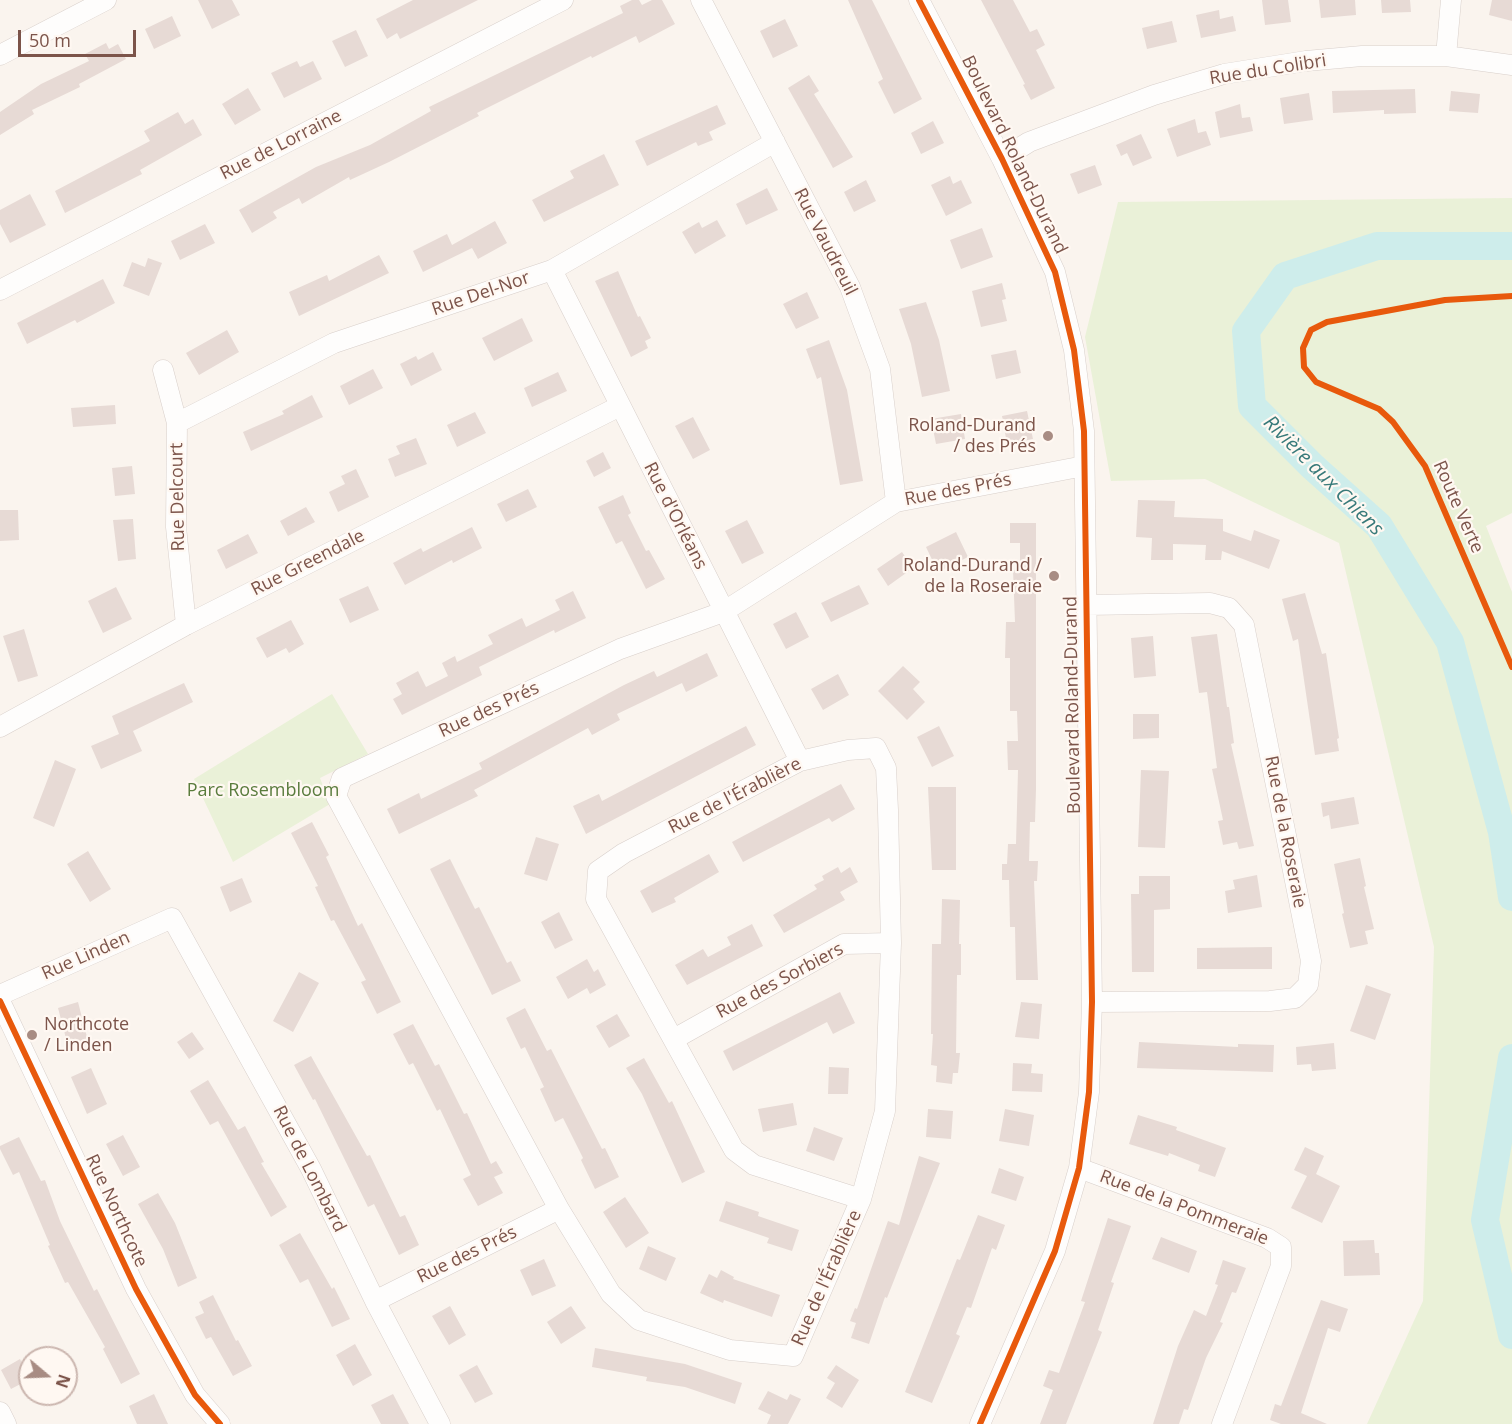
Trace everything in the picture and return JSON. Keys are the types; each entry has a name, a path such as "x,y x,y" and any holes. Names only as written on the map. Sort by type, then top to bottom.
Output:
{"street":[{"path":"0,55 106,0"},
{"name":"Rue de Lorraine","path":"0,290 563,0"},
{"name":"Rue Vaudreuil","path":"701,0 850,287 880,369 896,502"},
{"name":"Boulevard Roland-Durand","path":"920,0 1002,159 1055,272 1074,350 1084,431 1092,1002 1089,1092 1079,1168 1055,1251 980,1424"},
{"path":"1446,56 1451,0"},
{"name":"Rue du Colibri","path":"1002,159 1029,142 1154,95 1224,74 1351,57 1446,56 1512,65"},
{"name":"Rue Del-Nor","path":"177,423 333,343 552,270 775,142"},
{"name":"Rue d'Orléans","path":"552,270 800,761"},
{"name":"Rue Delcourt","path":"163,370 177,423 176,527 186,625"},
{"name":"Rue Greendale","path":"0,727 186,625 620,406"},
{"name":"Rue des Prés","path":"793,1356 730,1350 639,1320 611,1294 559,1209 336,796 342,778 620,649 723,612 896,502 1084,466"},
{"name":"Rue de la Roseraie","path":"1086,605 1210,603 1230,608 1244,626 1311,961 1308,985 1295,998 1270,1001 1092,1002"},
{"name":"Rue de l'Érablière","path":"793,1356 861,1199 885,1111 891,943 886,768 876,748 849,750 800,761 624,853 598,871 596,899 734,1150 754,1165 861,1199"},
{"name":"Rue Linden","path":"0,995 172,918"},
{"name":"Rue de Lombard","path":"172,918 311,1169 375,1301 440,1424"},
{"name":"Rue des Sorbiers","path":"674,1039 844,944 891,943"},
{"name":"Rue Northcote","path":"0,1001 136,1289 195,1395 220,1424"},
{"name":"Rue de la Pommeraie","path":"1079,1168 1267,1238 1281,1247 1281,1266 1222,1424"},
{"name":"Rue des Prés","path":"375,1301 559,1209"},
{"path":"0,1412 6,1424"}],"green space":[{"path":"1512,198 1512,513 1486,526 1512,592 1512,1424 1367,1424 1423,1301 1434,947 1339,543 1205,479 1111,481 1085,337 1118,202"},
{"name":"Parc Rosembloom","path":"332,694 368,754 320,778 330,804 233,862 194,779"}],"building":[{"path":"198,0 232,0 240,15 212,29"},
{"path":"413,0 478,0 400,39 397,33 387,39 376,19"},
{"path":"632,0 639,0 642,5 652,0 662,0 675,24 639,43 636,36 592,58 591,56 477,113 479,116 389,162 350,180 349,177 302,204 299,198 273,212 277,218 252,233 239,210 316,167 370,145 431,111 429,107 623,13 620,6"},
{"path":"848,0 872,0 922,99 894,114 878,82 883,79"},
{"path":"981,0 1013,0 1030,32 1037,29 1045,45 1036,50 1055,88 1031,100"},
{"path":"1262,0 1288,0 1291,22 1265,25"},
{"path":"1319,0 1355,0 1356,15 1321,18"},
{"path":"1381,0 1410,0 1411,12 1382,13"},
{"path":"1492,0 1512,0 1512,21 1489,15"},
{"path":"1219,10 1220,19 1233,16 1236,31 1201,38 1196,15"},
{"path":"172,16 181,36 154,49 145,29"},
{"path":"785,19 798,46 773,58 760,31"},
{"path":"1172,21 1177,42 1147,49 1142,28"},
{"path":"356,30 368,56 345,67 332,41"},
{"path":"106,43 109,49 118,44 126,59 79,84 80,87 32,110 34,114 0,135 0,112 41,84 89,61 85,54"},
{"path":"297,61 300,67 313,61 322,79 284,98 271,73"},
{"path":"809,75 819,91 814,94 853,157 833,168 788,88"},
{"path":"248,88 261,110 235,125 222,104"},
{"path":"1415,89 1416,113 1384,114 1384,110 1333,113 1332,91"},
{"path":"1451,91 1480,94 1478,113 1449,111"},
{"path":"1309,93 1313,120 1284,124 1280,98"},
{"path":"1240,104 1242,118 1250,117 1253,131 1220,138 1215,112"},
{"path":"717,105 726,124 709,132 713,140 698,146 696,142 647,166 635,141"},
{"path":"178,112 185,124 193,119 202,135 140,170 142,174 65,213 55,191 150,141 144,131"},
{"path":"1195,119 1198,133 1206,131 1211,145 1177,157 1167,129"},
{"path":"933,121 944,143 921,154 911,133"},
{"path":"1141,134 1152,158 1133,166 1127,153 1121,156 1116,145"},
{"path":"604,154 619,185 544,222 532,200 574,178 570,171"},
{"path":"1095,165 1102,185 1078,194 1070,174"},
{"path":"950,176 953,184 961,180 972,203 946,216 931,185"},
{"path":"866,180 876,201 854,212 844,192"},
{"path":"767,188 778,210 746,225 736,204"},
{"path":"30,194 46,225 10,243 0,224 0,210"},
{"path":"717,220 726,236 695,254 682,232 699,222 702,228"},
{"path":"495,221 507,243 478,259 472,248 423,272 413,251 447,234 452,245"},
{"path":"205,224 215,243 180,260 171,241"},
{"path":"982,228 993,257 961,269 950,240"},
{"path":"379,255 389,273 299,316 289,292 327,275 329,281"},
{"path":"148,258 162,263 149,296 123,286 132,262 145,267"},
{"path":"618,271 638,317 640,316 651,338 645,341 648,348 631,357 595,281"},
{"path":"103,279 115,303 77,323 75,320 27,344 17,323"},
{"path":"1002,283 1006,299 1002,300 1007,321 981,327 972,291"},
{"path":"807,292 819,318 796,329 783,304"},
{"path":"926,302 939,340 950,391 922,397 911,344 899,309"},
{"path":"522,318 533,341 494,361 482,338"},
{"path":"227,330 239,352 199,375 186,353"},
{"path":"829,340 847,390 863,481 840,485 821,377 817,379 806,349"},
{"path":"1016,350 1021,373 996,379 991,355"},
{"path":"433,352 442,370 411,386 400,364 416,356 418,360"},
{"path":"373,369 383,388 349,405 340,386"},
{"path":"558,372 567,391 532,407 524,388"},
{"path":"312,395 323,417 251,451 243,432 284,414 282,411"},
{"path":"115,405 116,424 73,427 71,408"},
{"path":"1027,411 1033,439 1007,444 1002,416"},
{"path":"475,412 486,433 457,447 447,425"},
{"path":"961,414 965,439 936,444 931,419"},
{"path":"693,417 710,450 693,459 675,426"},
{"path":"416,438 427,464 395,477 388,459 400,454 396,446"},
{"path":"603,452 611,468 594,477 586,461"},
{"path":"132,466 135,494 115,496 112,468"},
{"path":"356,469 369,497 338,512 329,492 345,484 341,476"},
{"path":"528,489 537,507 506,522 497,504"},
{"path":"623,495 631,513 628,515 646,551 649,550 665,579 646,589 622,541 616,544 598,507"},
{"path":"1138,500 1175,501 1174,517 1223,519 1223,531 1251,541 1254,530 1280,540 1269,569 1222,551 1221,560 1205,560 1206,545 1173,544 1173,560 1151,560 1152,538 1136,537"},
{"path":"306,507 315,522 288,536 280,521"},
{"path":"0,510 18,510 19,540 0,541"},
{"path":"133,519 136,559 118,561 113,520"},
{"path":"747,520 764,553 742,564 725,531"},
{"path":"1010,523 1036,523 1036,789 1035,822 1030,822 1029,861 1038,861 1037,881 1034,881 1038,980 1016,980 1015,927 1010,927 1009,880 1002,880 1002,864 1007,864 1008,844 1016,844 1018,770 1008,770 1007,741 1018,741 1017,711 1010,711 1010,658 1005,658 1006,622 1015,622 1013,570 1020,570 1020,543 1010,543"},
{"path":"472,527 482,548 453,563 452,560 405,585 393,563 421,548 423,552"},
{"path":"956,532 968,557 938,572 926,547"},
{"path":"248,534 258,553 226,569 217,550"},
{"path":"902,552 913,568 888,586 877,569"},
{"path":"859,585 869,604 831,622 821,603"},
{"path":"368,586 379,610 350,623 339,599"},
{"path":"116,587 132,619 103,633 88,601"},
{"path":"573,591 586,618 555,633 554,630 479,667 482,675 402,715 393,699 402,694 396,683 418,671 426,687 448,676 442,663 455,656 457,662 493,644 488,635 522,618 526,627 560,610 555,600"},
{"path":"1305,593 1322,654 1326,653 1339,738 1337,739 1339,751 1315,755 1298,639 1293,641 1282,599"},
{"path":"796,612 809,637 786,649 773,624"},
{"path":"291,620 304,644 289,653 286,648 267,658 256,638"},
{"path":"24,629 38,676 18,682 3,636"},
{"path":"1217,634 1234,743 1231,744 1254,846 1239,849 1237,842 1223,845 1218,821 1223,820 1212,769 1217,768 1207,692 1199,693 1191,637"},
{"path":"1153,636 1156,676 1134,678 1131,638"},
{"path":"707,653 718,676 686,692 682,683 617,714 620,720 592,735 588,728 474,790 478,796 399,834 387,809 419,793 421,799 482,769 479,763 624,685 654,671 657,677"},
{"path":"903,666 920,682 913,689 925,702 907,720 878,691"},
{"path":"838,674 849,695 823,710 811,689"},
{"path":"184,683 193,702 133,731 142,751 101,769 91,746 119,734 112,716"},
{"path":"1133,714 1159,714 1159,738 1133,739"},
{"path":"746,726 756,745 586,834 573,806 599,794 602,801"},
{"path":"939,726 954,756 932,767 917,737"},
{"path":"55,760 76,769 54,827 33,818"},
{"path":"1141,770 1169,771 1165,848 1138,847"},
{"path":"841,784 855,809 832,822 829,818 743,862 732,842"},
{"path":"928,787 956,787 956,870 932,870"},
{"path":"1354,797 1359,824 1331,829 1329,815 1323,817 1321,803"},
{"path":"312,822 329,855 326,857 358,926 362,923 401,1002 377,1014 361,982 366,980 334,920 331,921 315,887 318,886 291,833"},
{"path":"536,837 559,844 547,881 524,874"},
{"path":"88,851 111,889 90,902 67,864"},
{"path":"709,854 719,872 674,898 676,902 652,913 640,891"},
{"path":"1360,858 1374,929 1365,931 1368,944 1350,948 1334,864"},
{"path":"450,859 475,909 479,907 507,963 511,961 521,981 492,995 430,869"},
{"path":"838,867 841,873 850,867 858,882 840,892 845,900 784,933 773,915 817,889 814,885 824,880 822,876"},
{"path":"1257,875 1262,907 1228,913 1225,891 1235,889 1233,880"},
{"path":"1139,876 1170,876 1170,909 1154,910 1154,972 1132,972 1131,894 1139,894"},
{"path":"242,878 252,902 230,912 220,887"},
{"path":"942,899 960,900 961,975 957,975 956,1053 960,1053 958,1073 953,1073 952,1084 936,1082 937,1066 931,1065 932,944 941,944"},
{"path":"559,912 573,940 555,949 541,922"},
{"path":"752,924 763,946 687,985 675,965 703,949 708,957 731,945 727,937"},
{"path":"1272,947 1272,969 1197,969 1197,948"},
{"path":"587,959 594,972 598,969 606,985 590,994 587,988 568,999 556,977"},
{"path":"299,972 319,983 293,1032 273,1021"},
{"path":"1366,985 1391,994 1375,1040 1350,1031"},
{"path":"840,992 855,1023 833,1034 827,1022 733,1071 723,1051"},
{"path":"78,1002 88,1041 68,1046 58,1008"},
{"path":"1021,1002 1042,1004 1039,1039 1015,1037"},
{"path":"525,1008 547,1051 551,1049 602,1149 605,1148 619,1177 595,1189 563,1118 555,1122 540,1089 544,1087 525,1047 521,1049 506,1018"},
{"path":"617,1014 630,1036 609,1048 596,1026"},
{"path":"413,1024 435,1066 439,1064 464,1114 467,1113 491,1164 496,1161 503,1173 494,1177 503,1193 478,1206 463,1179 471,1175 440,1109 437,1111 413,1063 409,1065 393,1034"},
{"path":"192,1032 204,1049 189,1059 177,1042"},
{"path":"1139,1042 1238,1047 1238,1044 1274,1045 1273,1072 1137,1068"},
{"path":"1334,1043 1336,1069 1312,1071 1311,1064 1297,1065 1296,1047"},
{"path":"311,1056 367,1156 370,1155 400,1217 405,1215 419,1245 399,1255 374,1204 368,1207 315,1099 313,1100 294,1065"},
{"path":"644,1058 669,1103 672,1101 705,1172 682,1183 642,1094 626,1068"},
{"path":"1013,1063 1032,1064 1031,1073 1043,1074 1042,1092 1012,1091"},
{"path":"829,1067 849,1068 848,1094 828,1094"},
{"path":"91,1068 107,1104 87,1114 71,1077"},
{"path":"208,1080 238,1130 245,1126 264,1162 261,1163 287,1207 271,1217 218,1121 210,1125 190,1091"},
{"path":"793,1103 797,1125 763,1132 758,1109"},
{"path":"928,1109 953,1111 951,1139 926,1137"},
{"path":"1005,1109 1034,1115 1029,1146 999,1141"},
{"path":"1138,1115 1177,1127 1176,1130 1226,1148 1215,1177 1198,1171 1200,1165 1169,1153 1168,1156 1129,1144"},
{"path":"814,1127 843,1138 834,1161 806,1151"},
{"path":"123,1135 140,1167 123,1176 106,1144"},
{"path":"19,1137 41,1181 45,1180 60,1221 94,1291 97,1289 140,1374 121,1384 103,1349 105,1347 68,1282 65,1283 19,1172 13,1175 0,1149 0,1146"},
{"path":"1305,1147 1324,1156 1316,1174 1340,1186 1322,1223 1291,1208 1307,1176 1294,1170"},
{"path":"919,1156 940,1163 887,1298 885,1297 869,1344 851,1338 856,1323 850,1321 855,1308 857,1309 888,1221 899,1225"},
{"path":"999,1168 1024,1177 1016,1201 991,1193"},
{"path":"158,1193 175,1223 197,1278 178,1287 163,1249 138,1204"},
{"path":"625,1197 649,1233 626,1248 603,1212"},
{"path":"726,1201 759,1212 758,1216 799,1230 792,1251 767,1243 769,1238 719,1221"},
{"path":"978,1215 1005,1225 996,1250 992,1248 971,1308 967,1307 956,1334 960,1336 932,1403 905,1392 957,1259 960,1260"},
{"path":"1108,1218 1131,1226 1111,1282 1114,1283 1098,1330 1102,1332 1066,1424 1040,1424 1053,1390 1043,1386 1049,1370 1059,1373 1085,1302 1081,1301"},
{"path":"300,1233 332,1289 334,1287 350,1319 332,1327 308,1279 300,1283 279,1245"},
{"path":"1161,1237 1197,1251 1189,1273 1152,1259"},
{"path":"1374,1240 1375,1253 1379,1253 1380,1275 1344,1276 1343,1241"},
{"path":"648,1246 676,1258 666,1281 639,1269"},
{"path":"544,1259 556,1286 532,1296 520,1270"},
{"path":"1223,1260 1246,1268 1236,1293 1232,1292 1220,1322 1223,1323 1206,1358 1188,1410 1184,1409 1179,1424 1153,1424 1178,1346 1194,1310 1206,1316 1218,1285 1215,1284"},
{"path":"721,1270 734,1277 733,1279 780,1295 772,1317 724,1300 723,1303 700,1293 709,1274 717,1278"},
{"path":"213,1295 236,1341 238,1340 252,1366 233,1376 211,1337 206,1339 195,1317 204,1313 199,1302"},
{"path":"1321,1300 1348,1309 1340,1332 1328,1328 1301,1413 1327,1424 1281,1424 1270,1420 1275,1404 1281,1406"},
{"path":"450,1306 466,1335 449,1345 432,1316"},
{"path":"571,1306 586,1328 561,1344 547,1322"},
{"path":"355,1344 372,1375 353,1386 336,1355"},
{"path":"595,1348 685,1364 742,1383 735,1404 685,1387 646,1381 647,1377 592,1367"},
{"path":"18,1360 18,1385 11,1389 1,1370"},
{"path":"477,1365 493,1394 475,1403 459,1375"},
{"path":"836,1365 859,1380 842,1408 826,1398 835,1383 827,1378"},
{"path":"768,1391 787,1400 790,1394 801,1399 788,1424 767,1424 771,1415 758,1409"},
{"path":"154,1394 168,1424 137,1424 129,1406"},
{"path":"393,1394 409,1424 381,1424 371,1405"}],"waterway":[{"name":"Rivière aux Chiens","path":"1512,246 1377,246 1285,276 1246,331 1252,406 1312,466 1379,526 1450,642 1502,832 1512,897"},
{"name":"Rivière aux Chiens","path":"1512,1058 1485,1220 1512,1335"}],"cycle path":[{"path":"919,0 1002,159 1055,272 1074,350 1084,431 1092,1002 1089,1092 1079,1168 1055,1251 980,1424"},
{"name":"Route Verte","path":"1512,296 1445,300 1327,322 1311,330 1303,348 1304,367 1316,382 1379,409 1393,422 1425,466 1512,667"},
{"path":"0,1001 136,1289 195,1395 220,1424"}],"place":[{"name":"Roland-Durand / des Prés","path":"1048,436"},
{"name":"Roland-Durand / de la Roseraie","path":"1054,576"},
{"name":"Northcote / Linden","path":"32,1035"}]}
